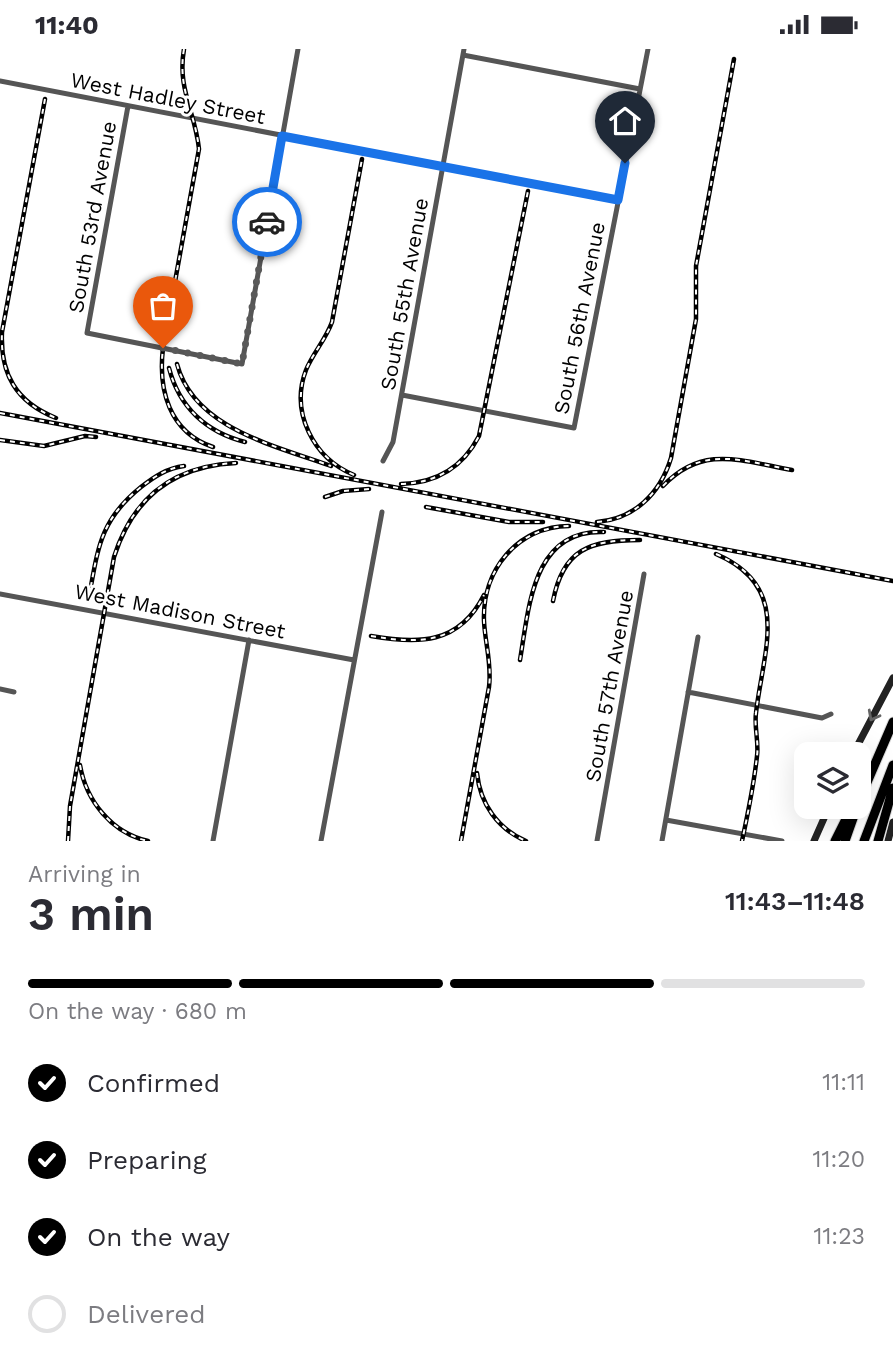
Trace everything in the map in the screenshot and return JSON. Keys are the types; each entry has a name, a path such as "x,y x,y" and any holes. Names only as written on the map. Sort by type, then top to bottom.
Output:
{"highway":[{"path":"871,771 893,722"},
{"path":"864,841 893,765"},
{"path":"878,841 893,788"},
{"path":"835,841 848,819"},
{"path":"845,841 851,819"}],"main road":[{"path":"859,742 893,678"},
{"path":"814,841 824,819"},
{"path":"888,841 893,822"}],"street":[{"path":"282,136 298,49"},
{"name":"South 56th Avenue","path":"402,395 574,428 648,49"},
{"path":"463,52 640,89"},
{"name":"South 55th Avenue","path":"383,461 393,442 463,52"},
{"name":"West Hadley Street","path":"0,81 618,200"},
{"name":"South 53rd Avenue","path":"128,106 87,333 242,364 282,136"},
{"path":"321,841 382,512"},
{"name":"South 57th Avenue","path":"597,841 644,574"},
{"name":"West Madison Street","path":"0,594 354,660"},
{"path":"662,841 698,637"},
{"path":"213,841 249,640"},
{"path":"0,689 14,692"},
{"path":"688,692 822,718 831,714"},
{"path":"666,820 782,841"}],"railway":[{"path":"184,49 183,76 199,149 163,348 163,379 165,394 177,420 186,431 213,447"},
{"path":"597,522 623,516 644,502 660,483 671,458 696,319 696,266 734,59"},
{"path":"45,99 2,332 2,347 13,385 30,404 56,418"},
{"path":"354,475 327,457 317,445 303,417 301,402 306,370 332,322 362,159"},
{"path":"401,484 437,477 457,465 479,436 528,191"},
{"path":"177,364 186,386 201,405 219,420 263,442 331,466"},
{"path":"169,368 180,395 196,416 218,432 245,442"},
{"path":"0,413 893,581"},
{"path":"0,440 44,446 85,436 96,437"},
{"path":"663,486 678,473 708,460 739,460 792,470"},
{"path":"68,841 70,806 114,557 122,536 144,502 175,478 213,465 236,463"},
{"path":"89,597 103,536 117,511 127,499 151,480 166,471 184,466"},
{"path":"325,497 343,491 369,489"},
{"path":"426,507 509,522 543,522"},
{"path":"461,841 490,678 484,621 489,585 496,569 519,543 550,528 569,526"},
{"path":"520,660 532,596 538,575 548,557 562,543 580,535 604,532"},
{"path":"553,601 564,570 582,551 607,542 640,540"},
{"path":"716,554 740,568 756,584 764,602 768,622 756,718 757,756 742,841"},
{"path":"371,636 421,640 450,632 474,611 484,595"},
{"path":"80,765 88,791 103,813 123,831 148,841"},
{"path":"477,773 482,795 492,814 507,830 526,841"}],"way so far":[{"path":"163,348 242,364 267,222"}],"route":[{"path":"267,222 282,136 618,200 625,163"}]}
